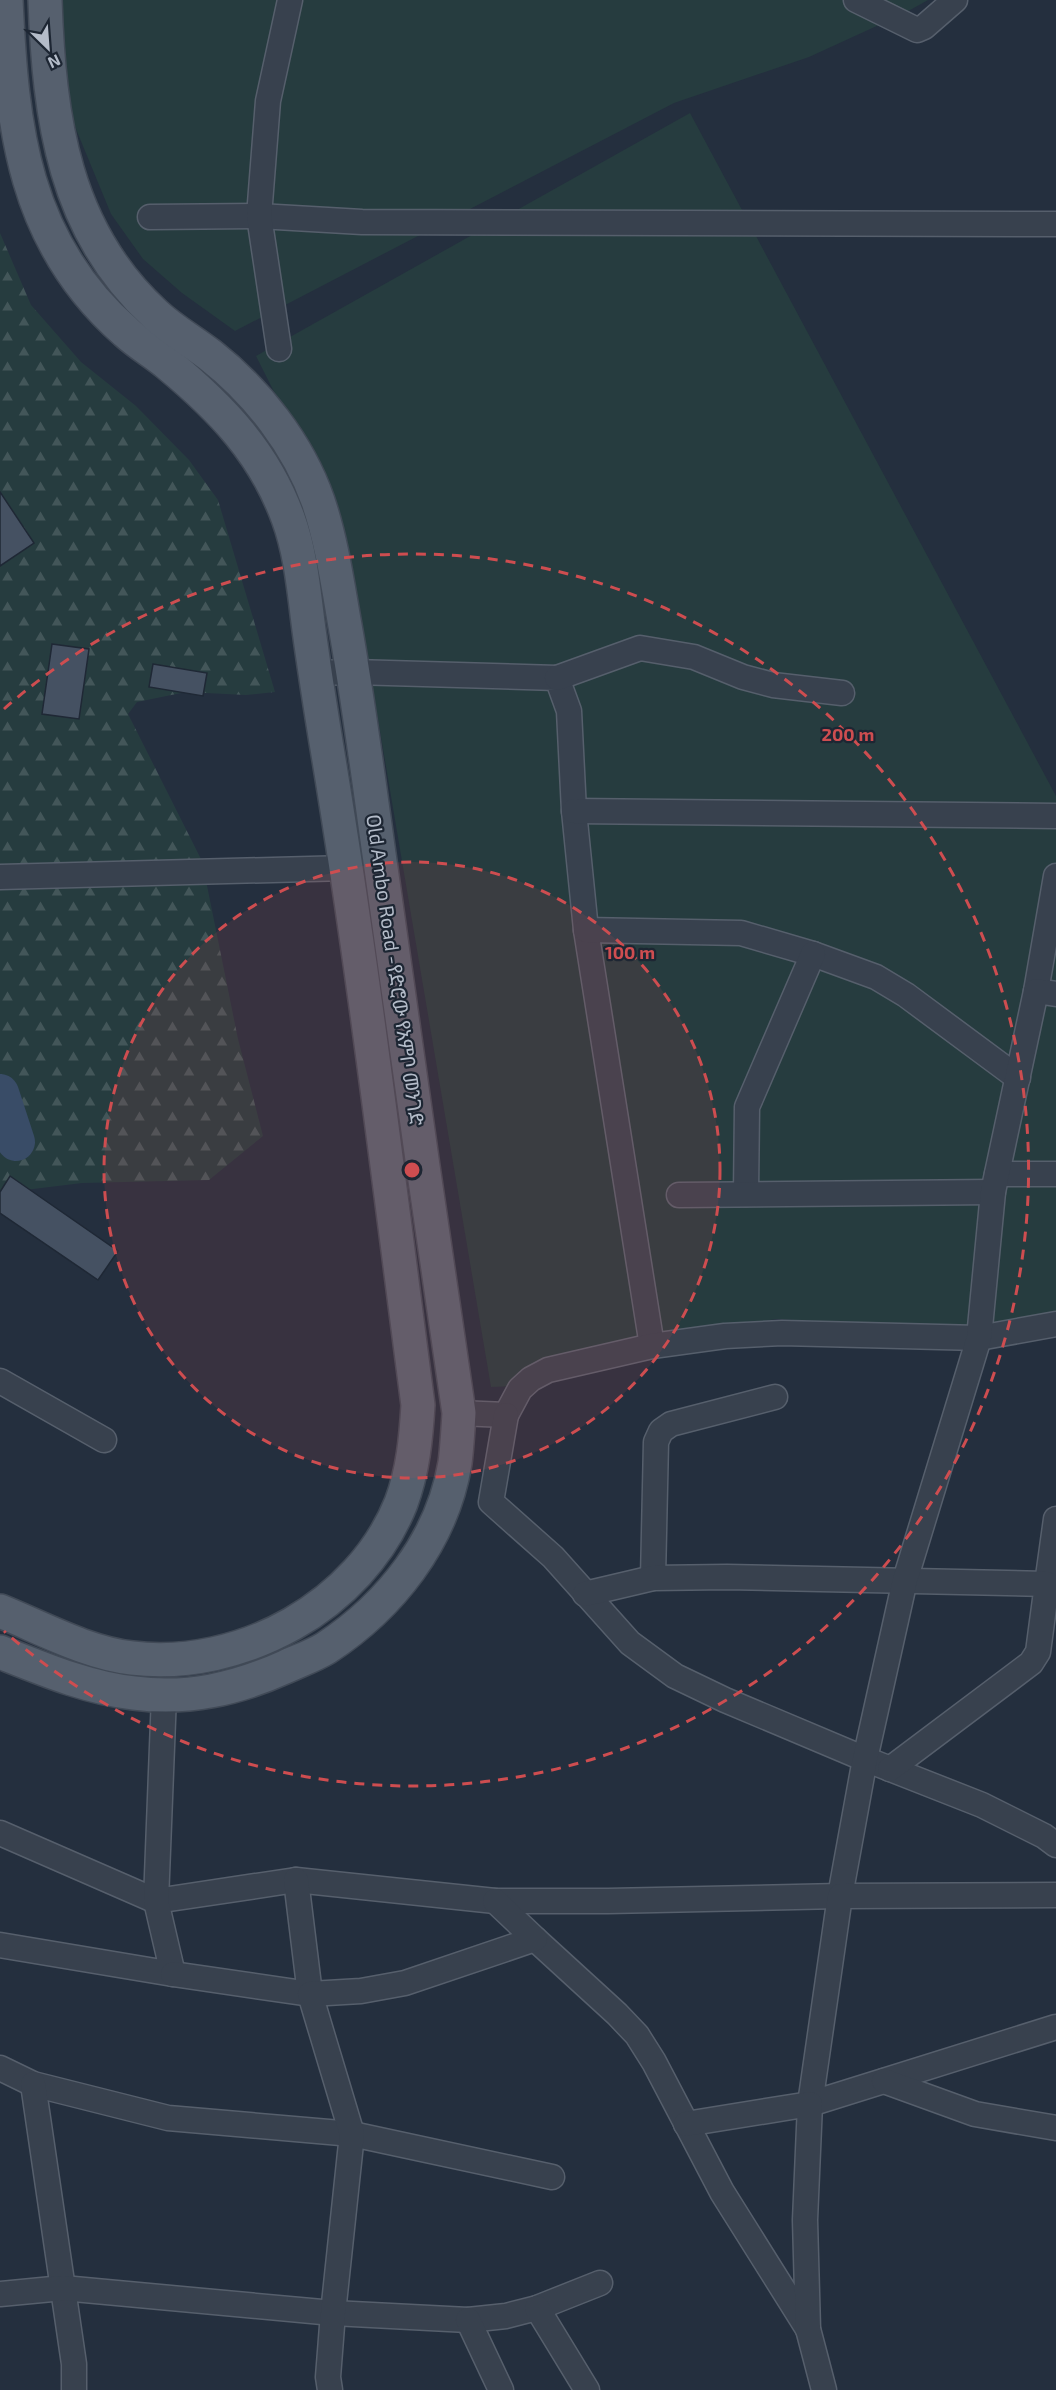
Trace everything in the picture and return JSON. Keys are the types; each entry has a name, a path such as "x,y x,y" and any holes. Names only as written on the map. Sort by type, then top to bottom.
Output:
{"main road":[{"name":"Old Ambo Road -የድሮው የአምቦ መንገድ","path":"0,1611 94,1649 130,1658 165,1661 213,1655 240,1648 275,1632 304,1617 346,1584 365,1563 388,1529 401,1502 414,1458 418,1405 347,868 314,673 301,567 289,519 272,480 249,443 228,416 167,363 127,333 94,300 68,265 44,223 28,180 19,137 6,0"},
{"name":"Old Ambo Road -የድሮው የአምቦ መንገድ","path":"0,1652 49,1671 100,1686 133,1693 164,1695 219,1691 254,1681 324,1649 362,1622 389,1596 411,1569 428,1539 445,1500 454,1464 459,1413 395,976 354,672 331,548 317,499 302,464 280,428 247,387 212,357 156,316 122,280 97,243 75,198 60,146 52,93 45,0"},
{"path":"275,1632 293,1664"}],"street":[{"path":"279,349 259,216 268,101 290,0"},
{"path":"856,0 917,30 924,27 955,0"},
{"path":"150,217 259,216 362,222 1056,224"},
{"path":"314,673 354,672 557,678 640,648 694,657 743,677 773,685 842,693"},
{"path":"557,678 569,711 574,811 586,930 652,1346"},
{"path":"574,811 1056,816"},
{"path":"0,877 347,868"},
{"path":"824,2390 808,2329 805,2220 810,2104 840,1896 865,1759 905,1580 979,1338 995,1183 1018,1078 1046,993 1056,876"},
{"path":"586,930 741,933 813,954 876,977 906,995 1018,1078"},
{"path":"746,1194 747,1107 813,954"},
{"path":"679,1196 995,1183 1056,1174"},
{"path":"1056,1324 979,1338 782,1333 725,1336 652,1346 548,1370 531,1379 520,1389 506,1415 491,1502 554,1557 630,1643 675,1676 725,1700 865,1759 982,1805 1044,1836 1056,1845"},
{"path":"0,1381 104,1440"},
{"path":"653,1578 656,1442 662,1431 670,1424 775,1397"},
{"path":"459,1413 506,1415"},
{"path":"890,1769 1031,1664 1038,1652 1052,1585 1056,1519"},
{"path":"585,1594 653,1578 905,1580 1052,1585"},
{"path":"164,1695 156,1901 173,1974"},
{"path":"0,1833 156,1901 296,1880 495,1900 608,1901 840,1896 1056,1895"},
{"path":"296,1880 310,1994 352,2134 333,2313 328,2377 330,2390"},
{"path":"495,1900 637,2035 654,2062 722,2192 808,2329"},
{"path":"0,1946 310,1994 361,1991 405,1983 534,1939"},
{"path":"686,2124 810,2104 1056,2027"},
{"path":"0,2068 33,2084 168,2118 352,2134 552,2177"},
{"path":"884,2081 975,2114 1056,2128"},
{"path":"33,2084 74,2364 74,2390"},
{"path":"0,2294 63,2288 333,2313 468,2320 506,2316 537,2308 600,2283"},
{"path":"537,2308 587,2390"},
{"path":"468,2320 501,2390"}],"green space":[{"path":"54,0 928,0 903,14 809,57 674,103 235,331 182,293 143,259 111,214 64,100"},
{"path":"690,113 1056,796 1056,1320 948,1328 776,1319 659,1340 515,1386 491,1387 371,678 332,507 256,356"},
{"path":"0,233 31,305 81,362 136,406 189,460 218,500 275,692 246,695 186,692 137,702 128,714 202,861 238,1039 263,1136 209,1180 82,1183 0,1193"}],"building":[{"path":"0,492 34,543 0,566"},
{"path":"52,644 89,649 79,719 42,714"},
{"path":"153,664 207,673 203,696 149,687"},
{"path":"10,1176 118,1251 98,1280 0,1213 0,1192"}],"waterway":[{"path":"0,1093 16,1142"}]}
